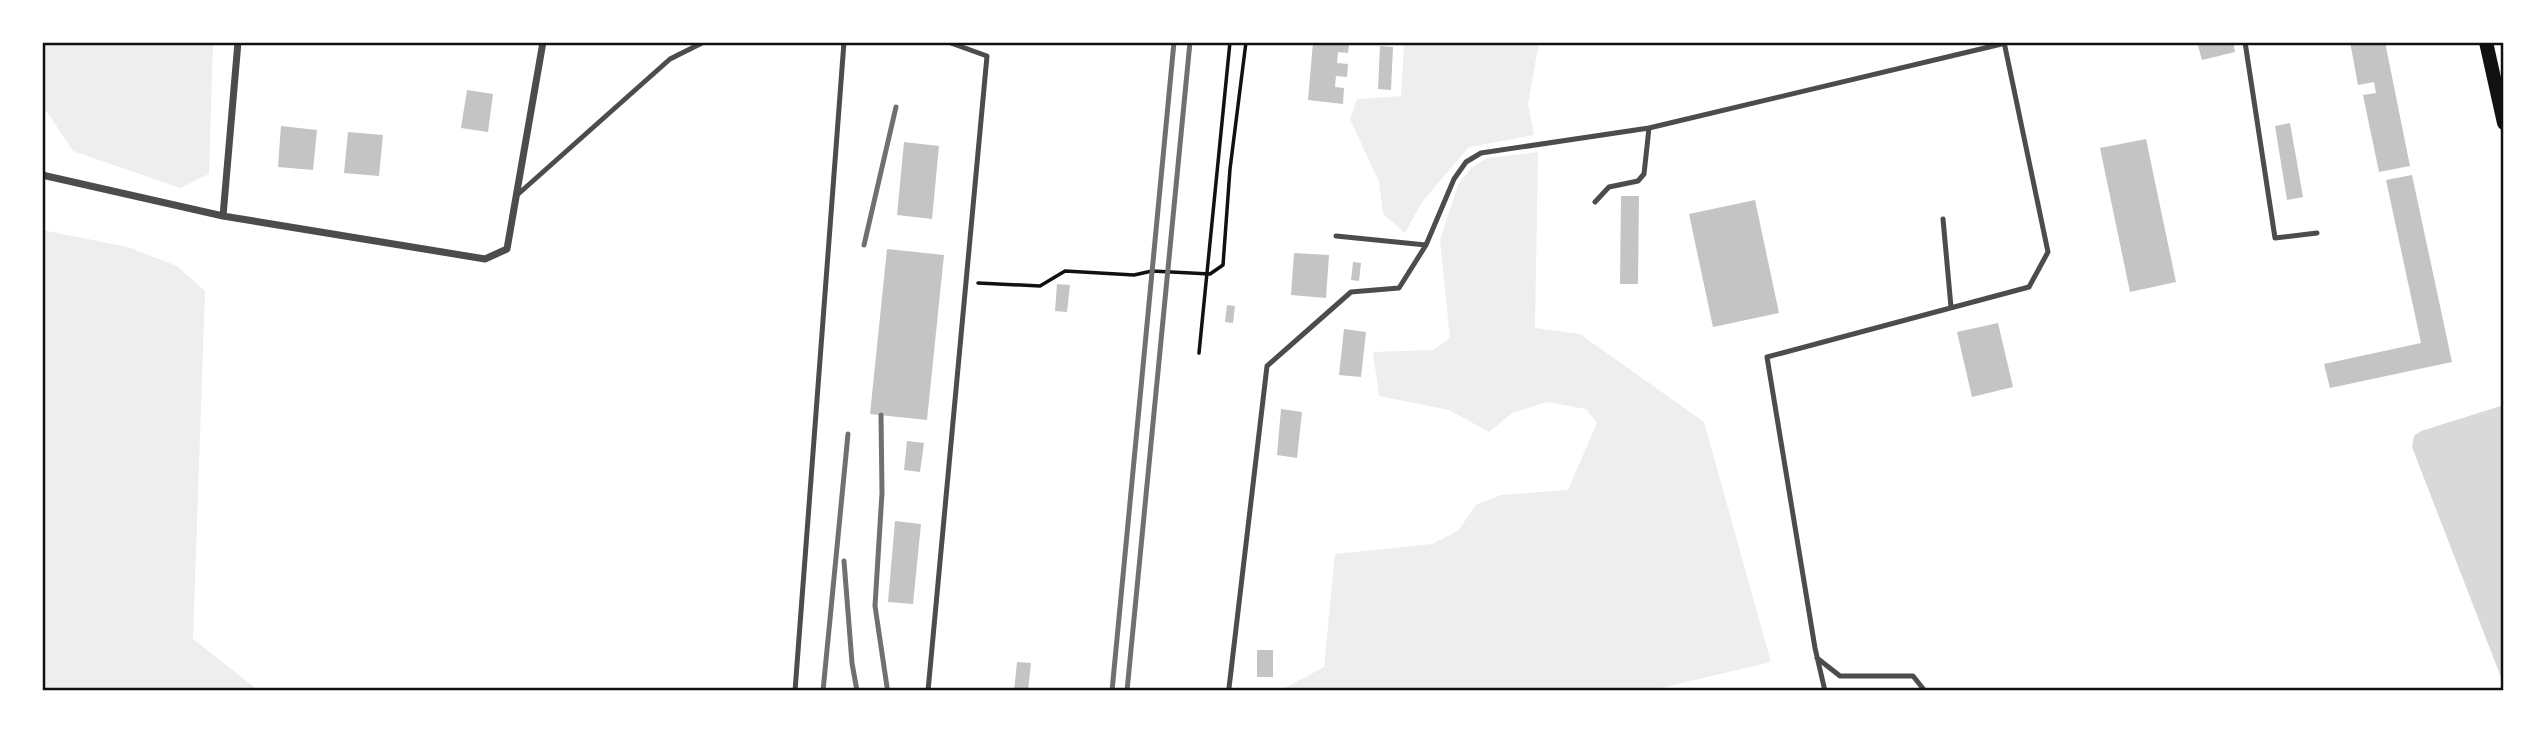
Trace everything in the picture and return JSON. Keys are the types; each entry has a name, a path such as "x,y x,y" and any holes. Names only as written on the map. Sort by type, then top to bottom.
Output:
{"main road":[{"path":"2486,42 2504,123"}],"street":[{"path":"223,216 238,42"},
{"path":"42,174 223,216 485,259 507,249 543,42"}],"lane":[{"path":"516,196 670,59 704,42"},
{"path":"795,691 844,42"},
{"path":"928,691 987,56 948,42"},
{"path":"1229,688 1267,366 1351,292 1399,288 1426,246 1454,179 1466,162 1481,153 1649,128 2006,42 2048,252 2029,287 1767,356 1817,658 1825,691"},
{"path":"2245,42 2275,238 2317,233"},
{"path":"1595,202 1609,187 1639,181 1644,174 1649,128"},
{"path":"1943,219 1951,307"},
{"path":"1336,236 1426,246"},
{"path":"1817,658 1840,676 1913,676 1925,691"}],"path":[{"path":"1199,353 1230,42"},
{"path":"966,283 1040,286 1065,271 1134,275 1152,271 1208,274 1223,265 1230,169 1247,42"}],"shaded area":[{"path":"42,42 213,42 209,174 180,188 73,151 47,112 42,110"},
{"path":"1398,42 1539,42 1528,104 1534,135 1469,147 1422,202 1405,233 1383,214 1379,182 1350,119 1357,99 1401,96 1404,46"},
{"path":"1538,152 1535,328 1580,334 1704,422 1771,662 1648,691 1279,691 1324,667 1335,554 1432,544 1458,531 1476,505 1501,495 1568,490 1597,423 1586,409 1547,402 1512,413 1489,432 1449,410 1379,396 1373,352 1433,350 1450,338 1440,240 1458,185 1471,168 1487,158"},
{"path":"42,230 128,247 177,266 205,291 193,639 259,691 42,691"},
{"path":"2504,405 2504,685 2412,447 2414,436 2421,431"}],"building":[{"path":"1313,42 1347,42 1349,45 1348,53 1338,52 1337,63 1348,64 1347,77 1336,76 1335,87 1344,88 1343,104 1308,100"},
{"path":"2197,42 2233,42 2235,52 2202,60"},
{"path":"2350,42 2385,42 2410,166 2379,172 2363,95 2376,93 2374,82 2358,85"},
{"path":"1380,46 1393,47 1391,90 1378,89"},
{"path":"467,90 493,94 488,132 461,128"},
{"path":"2290,123 2303,197 2287,200 2275,126"},
{"path":"281,126 317,130 313,170 278,167"},
{"path":"348,132 383,135 379,176 344,173"},
{"path":"2146,139 2176,282 2130,292 2100,148"},
{"path":"904,142 939,146 932,219 897,215"},
{"path":"2412,175 2452,362 2330,388 2324,364 2421,343 2386,180"},
{"path":"1621,196 1639,196 1638,284 1620,284"},
{"path":"1755,200 1779,313 1713,327 1689,214"},
{"path":"887,249 944,255 927,420 870,414"},
{"path":"1294,253 1329,255 1326,298 1291,295"},
{"path":"1353,262 1361,263 1359,281 1351,280"},
{"path":"1057,284 1070,285 1067,312 1055,311"},
{"path":"1227,305 1235,306 1233,323 1225,322"},
{"path":"1998,323 2013,387 1972,397 1957,332"},
{"path":"1344,329 1366,332 1361,377 1339,375"},
{"path":"1281,409 1302,412 1297,458 1277,455"},
{"path":"907,441 924,443 920,472 904,470"},
{"path":"895,521 921,524 913,604 888,602"},
{"path":"1257,650 1273,650 1273,677 1257,677"},
{"path":"1017,662 1031,663 1028,691 1014,691"}],"railway":[{"path":"1112,691 1174,42"},
{"path":"1127,691 1190,42"},
{"path":"864,245 896,107"},
{"path":"881,415 882,493 875,606 887,687"},
{"path":"823,691 848,434"},
{"path":"844,561 852,663 857,691"}]}
